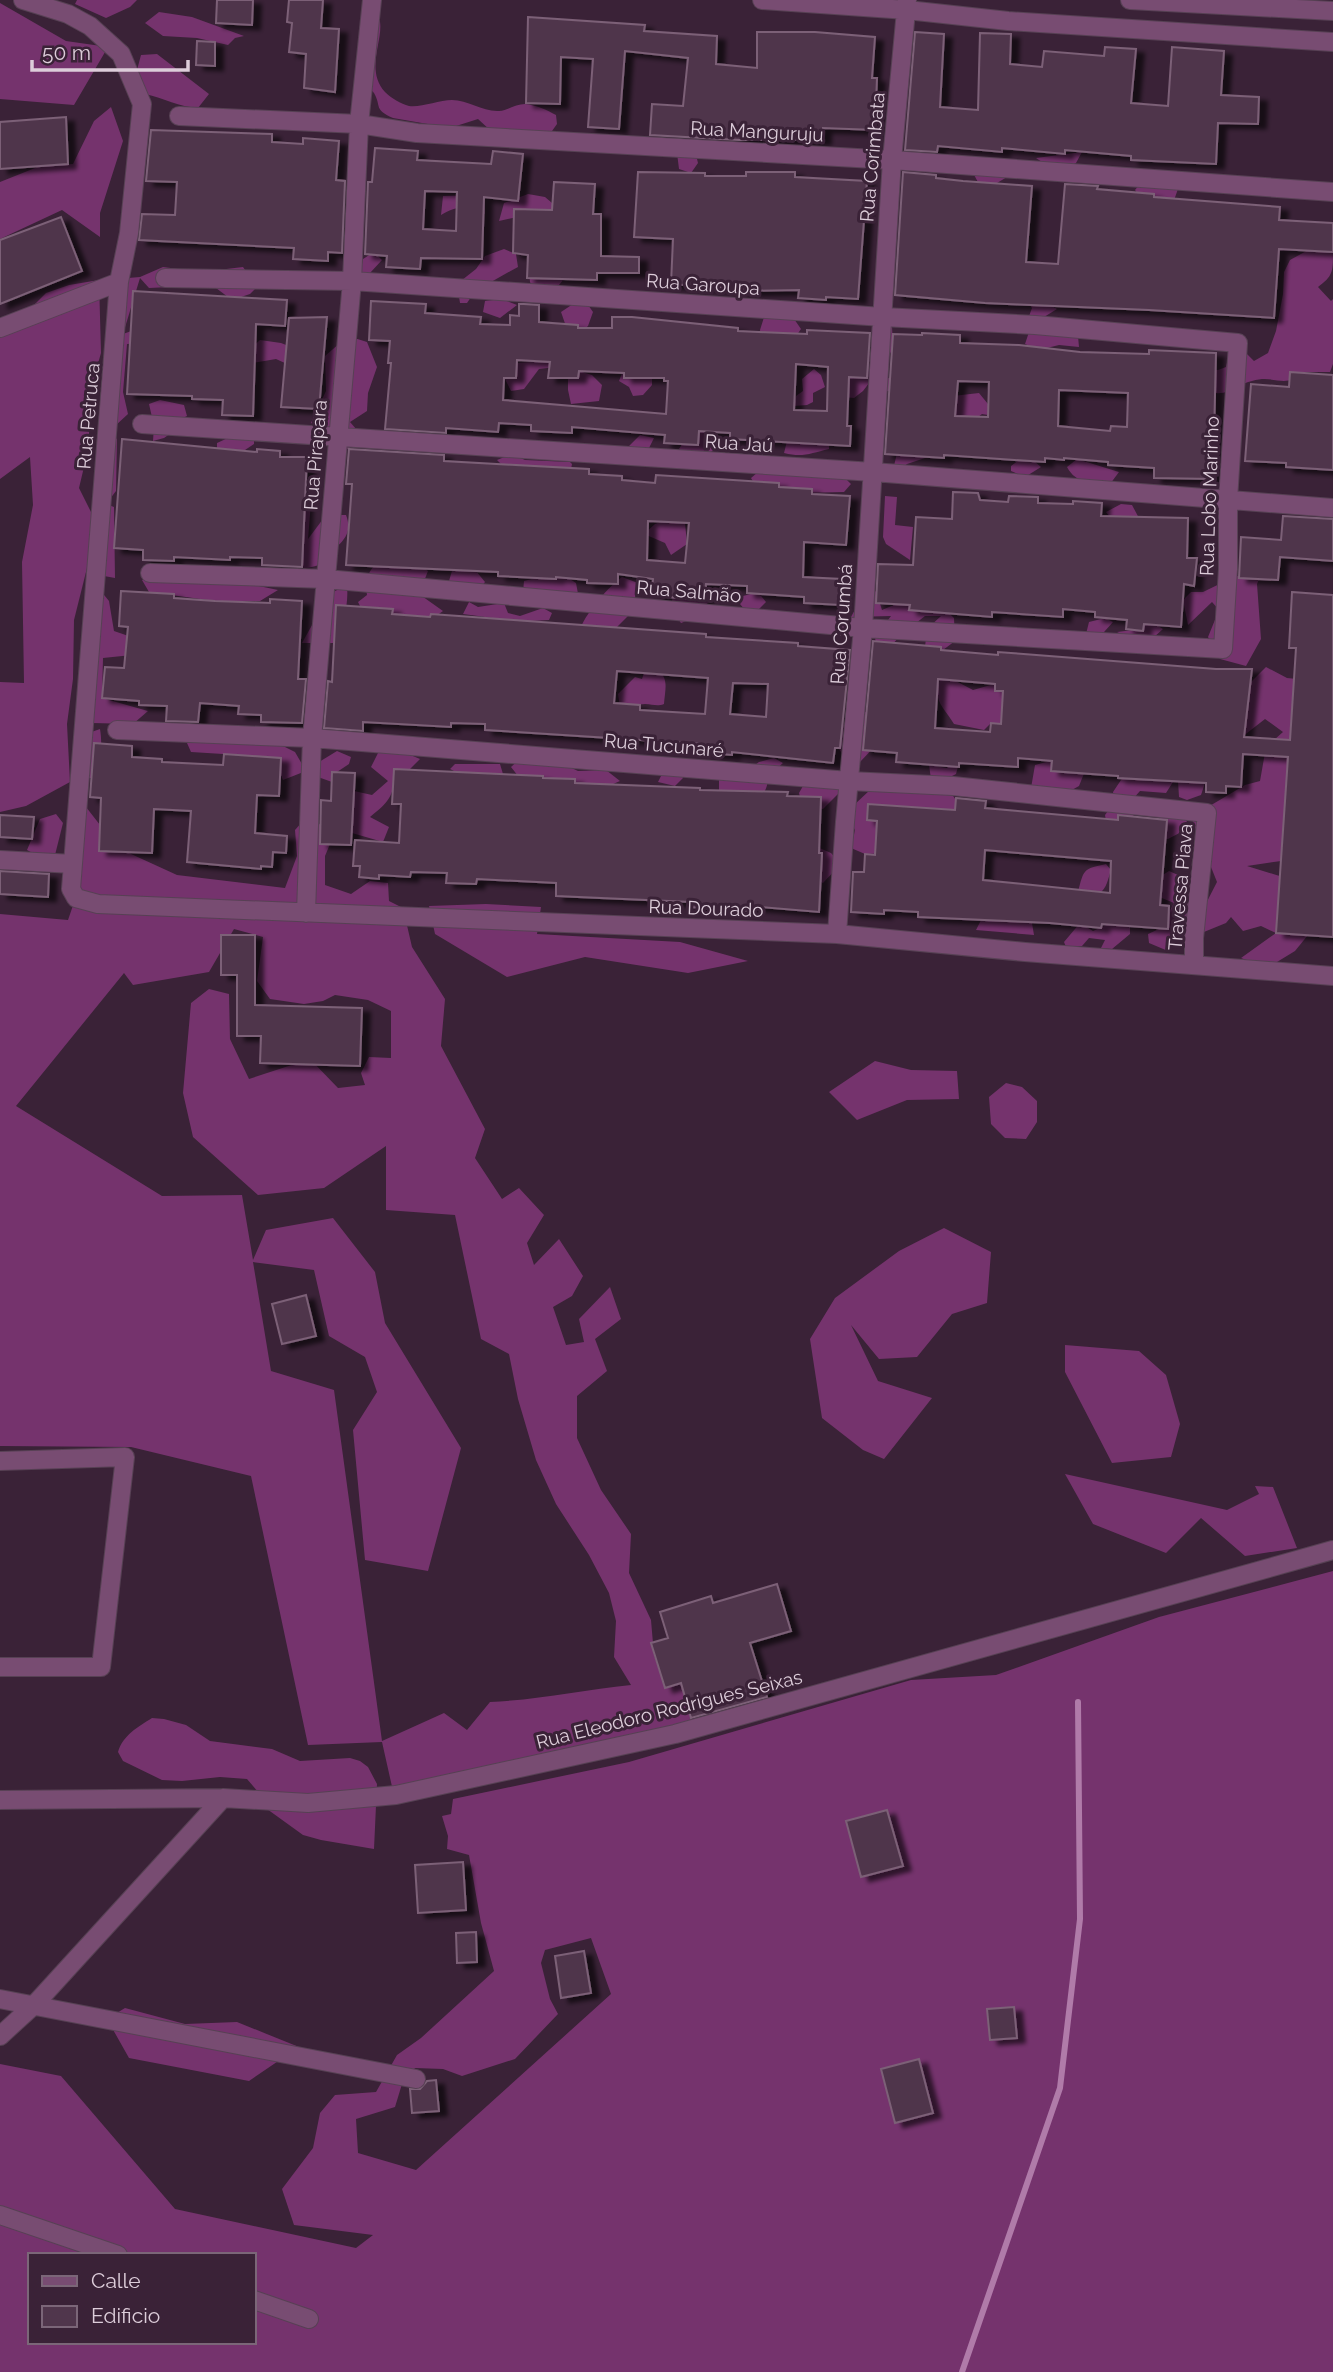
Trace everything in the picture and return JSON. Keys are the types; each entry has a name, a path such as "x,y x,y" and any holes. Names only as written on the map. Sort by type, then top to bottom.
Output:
{"street":[{"name":"Rua Petruca","path":"23,0 68,14 90,26 121,54 142,104 129,233 120,282 71,889 76,898"},
{"name":"Rua Pirapara","path":"306,914 312,738 352,281 359,124 372,0"},
{"path":"762,0 907,5 1022,22 1333,42"},
{"path":"1130,0 1333,11"},
{"name":"Rua Corimbata","path":"883,317 892,160 907,5"},
{"name":"Rua Manguruju","path":"179,116 359,124 416,133 892,160 1333,192"},
{"name":"Rua Garoupa","path":"165,278 352,281 1035,325 1238,343"},
{"path":"0,328 120,282"},
{"name":"Rua Corumbá","path":"837,934 863,628 883,317"},
{"name":"Rua Lobo Marinho","path":"1223,649 1228,569 1228,500 1238,343"},
{"name":"Rua Jaú","path":"142,424 873,472 1333,508"},
{"name":"Rua Salmão","path":"150,573 326,579 863,628 1223,649"},
{"name":"Rua Tucunaré","path":"117,730 312,738 849,781 953,786 1207,813"},
{"name":"Travessa Piava","path":"1194,965 1194,938 1207,813"},
{"path":"0,860 73,864"},
{"name":"Rua Dourado","path":"76,898 98,904 306,914 837,934 1333,976"},
{"path":"0,1461 125,1457 101,1667 0,1667"},
{"name":"Rua Eleodoro Rodrigues Seixas","path":"0,1800 223,1798 308,1803 396,1795 702,1726 1333,1550"},
{"path":"0,2036 35,2004 223,1798"},
{"path":"0,1999 416,2079"},
{"path":"0,2215 112,2253"},
{"path":"256,2301 309,2319"}],"shaded area":[{"path":"77,0 137,0 130,7 106,18 75,4"},
{"path":"0,3 66,41 108,47 74,105 0,99"},
{"path":"375,10 380,27 376,59 378,82 385,92 396,100 413,106 447,100 458,101 499,111 525,104 556,115 557,124 552,131 534,135 491,131 478,119 445,127 387,115 380,110 374,93 366,85 359,61 361,18"},
{"path":"159,12 192,17 244,36 235,38 228,45 197,38 163,36 145,23"},
{"path":"157,54 209,94 198,108 145,94 137,70 141,55"},
{"path":"111,107 123,141 100,213 100,237 62,210 0,239 0,182 40,166 73,164 94,121"},
{"path":"1082,152 1076,163 1057,172 1036,158"},
{"path":"677,153 696,155 698,163 691,173 679,169"},
{"path":"991,168 1007,177 997,183 980,186 972,171"},
{"path":"1156,170 1168,174 1179,186 1172,206 1143,201 1135,190 1150,172"},
{"path":"528,194 545,197 565,214 557,225 530,209 517,217 499,221 504,203"},
{"path":"478,195 484,204 485,214 463,208 441,215 443,196"},
{"path":"504,249 516,254 518,267 478,287 467,303 460,303 457,284 476,269 485,256"},
{"path":"1310,249 1327,249 1333,252 1331,273 1318,287 1331,301 1333,299 1333,364 1330,372 1305,372 1285,381 1260,379 1215,393 1204,370 1226,367 1231,346 1240,347 1254,361 1268,353 1276,331 1284,272 1290,260"},
{"path":"374,252 382,260 370,273 360,274 363,259"},
{"path":"163,267 201,272 243,267 257,287 250,294 232,300 212,285 149,288 140,278 123,334 159,321 154,342 127,344 123,392 128,414 115,426 118,338 128,278 140,277"},
{"path":"555,268 564,279 553,292 534,290 529,272"},
{"path":"99,280 101,353 89,395 89,446 79,488 93,516 93,544 74,620 73,679 67,724 70,782 26,806 0,812 0,682 24,683 22,562 33,505 30,457 0,479 0,320 28,311 46,293 69,285"},
{"path":"502,299 517,305 500,318 483,312 485,301"},
{"path":"586,302 593,312 588,326 577,335 568,332 561,312 573,304"},
{"path":"1046,302 1057,309 1044,317 1028,319 1032,308 1028,303"},
{"path":"790,313 801,329 792,342 762,347 760,330 765,314"},
{"path":"882,325 892,326 893,347 886,363 887,378 904,379 899,391 880,391 876,374 854,398 832,396 867,352 876,356"},
{"path":"1031,326 1078,336 1079,347 1059,345 1039,350 1025,344"},
{"path":"348,336 367,342 377,367 368,393 367,411 350,422 364,438 346,450 332,431 311,423 326,391 325,356"},
{"path":"260,340 281,343 307,353 287,364 276,359 246,364 248,351"},
{"path":"544,350 572,369 592,375 602,385 599,401 571,404 568,370 557,367 539,369 524,389 511,391 503,375 514,363 530,362"},
{"path":"624,368 652,377 652,385 643,395 633,396 629,387 619,381"},
{"path":"814,369 821,375 825,387 813,393 813,402 794,406 796,396 803,391 802,379"},
{"path":"979,393 988,404 1005,399 987,428 988,415 982,414 970,423 946,424 944,397"},
{"path":"160,400 184,405 187,416 172,423 177,429 164,438 153,441 154,426 149,404"},
{"path":"254,426 254,444 236,456 217,457 217,443"},
{"path":"712,430 725,442 708,454 689,458 679,449 689,433"},
{"path":"109,433 117,439 116,491 106,504 114,507 115,578 104,576 99,566 106,543 99,529 99,502"},
{"path":"640,435 654,438 647,452 628,447"},
{"path":"787,441 829,443 829,449 797,455 784,453"},
{"path":"923,443 928,457 907,464 892,474 898,449"},
{"path":"512,454 525,460 570,462 570,475 510,473 497,460"},
{"path":"1023,457 1041,467 1025,477 1011,471 1011,466"},
{"path":"1077,459 1119,472 1110,484 1086,482 1075,477 1067,467"},
{"path":"764,467 837,470 851,484 844,492 758,490 751,478"},
{"path":"885,496 897,497 895,525 913,527 910,560 886,544 883,537"},
{"path":"301,501 311,502 308,539 326,515 346,515 348,524 345,537 327,563 304,569 298,558"},
{"path":"1121,504 1132,505 1140,520 1113,521 1106,512"},
{"path":"666,520 685,523 687,544 671,555 665,543 644,534 655,524"},
{"path":"382,558 410,558 428,571 419,594 443,611 432,619 364,614 358,602 367,595 368,574"},
{"path":"454,564 476,571 485,582 481,587 455,589 449,581"},
{"path":"559,572 576,583 579,599 523,592 524,581"},
{"path":"1236,576 1260,577 1257,584 1261,639 1246,666 1220,659 1208,637 1219,610 1212,602 1188,625 1183,600 1191,592 1203,592"},
{"path":"622,577 638,583 632,612 610,634 581,627 599,600"},
{"path":"142,580 234,581 278,590 260,601 215,601 149,592"},
{"path":"347,586 341,643 302,643 330,593"},
{"path":"696,587 709,589 710,601 689,620 681,623 673,612 672,597"},
{"path":"100,590 109,601 114,631 143,641 132,655 103,658 102,698 148,711 133,724 92,723"},
{"path":"876,591 882,610 903,601 916,610 945,609 954,618 955,641 935,656 925,647 927,629 941,616 925,616 886,651 876,644 874,631 891,616 851,617 858,604"},
{"path":"758,592 766,602 755,613 745,610 740,604 743,596"},
{"path":"469,602 478,607 504,603 508,613 520,616 543,608 552,613 549,620 530,621 503,631 500,619 463,614"},
{"path":"1105,618 1113,622 1096,641 1085,638 1089,622"},
{"path":"1141,622 1153,623 1163,629 1146,641 1131,639 1117,632 1133,630"},
{"path":"1266,667 1287,678 1307,680 1281,861 1247,866 1302,883 1308,935 1295,951 1267,968 1241,958 1276,933 1261,926 1243,931 1231,917 1226,923 1199,934 1199,917 1217,882 1191,817 1245,785 1260,781 1266,747 1283,732 1265,719 1233,744 1247,686"},
{"path":"655,668 665,679 664,704 620,707 618,694 635,677 642,679 644,673"},
{"path":"940,679 954,680 973,690 994,684 1004,689 1001,724 991,723 984,730 954,724 938,698"},
{"path":"868,711 880,741 860,762 843,755 835,743 845,721"},
{"path":"100,729 100,754 94,778 79,778 83,735"},
{"path":"228,740 253,745 273,741 295,752 306,771 283,780 275,763 230,767 223,754 191,752 187,743"},
{"path":"337,751 351,757 349,764 334,774 332,782 318,777 319,762"},
{"path":"401,751 420,759 406,773 394,769 390,797 370,817 389,827 383,842 352,833 349,811 354,791 372,795 388,781 371,767 378,753"},
{"path":"521,758 555,760 578,771 606,770 620,781 604,788 522,781 511,767"},
{"path":"774,758 783,763 768,776 766,789 754,799 736,804 719,790 719,773 742,774 759,762"},
{"path":"954,761 959,763 956,774 944,780 931,779 929,765 947,768"},
{"path":"1050,761 1085,771 1079,786 1061,796 1031,788 1035,765"},
{"path":"455,764 500,764 503,774 458,773 450,769"},
{"path":"667,764 679,765 683,778 675,786 658,782"},
{"path":"838,770 841,791 823,809 802,806 799,793 807,779"},
{"path":"1189,773 1205,783 1201,795 1187,800 1179,797 1178,781"},
{"path":"1125,774 1153,781 1173,782 1166,793 1140,791 1132,800 1134,823 1107,827 1105,815 1114,803 1113,792"},
{"path":"871,789 950,791 961,808 913,816 892,805 868,806 893,853 865,854 851,848 855,830 851,823 853,806"},
{"path":"86,807 118,848 177,875 285,888 297,856 295,830 309,814 333,837 325,856 325,885 351,894 370,881 388,883 389,901 403,908 412,947 445,999 441,1046 485,1129 475,1158 502,1199 519,1188 544,1215 527,1243 534,1265 559,1239 583,1276 572,1296 553,1307 566,1345 584,1342 579,1319 610,1287 621,1319 595,1339 607,1371 577,1396 577,1438 601,1490 631,1534 629,1573 651,1620 654,1655 665,1687 688,1680 692,1720 706,1723 393,1791 382,1742 308,1745 251,1476 131,1447 0,1446 0,914 68,920 79,888 68,818","holes":["234,929 263,937 257,981 270,999 304,1004 323,1001 335,995 368,1000 391,1011 391,1058 369,1057 361,1073 365,1085 338,1088 310,1059 249,1079 230,1039 229,994 209,989 191,1003 183,1093 193,1137 258,1195 324,1188 386,1146 386,1210 455,1215 481,1339 509,1354 518,1399 536,1460 556,1504 589,1555 609,1593 616,1621 614,1657 631,1685 490,1702 467,1730 444,1713 382,1741 334,1390 271,1371 253,1262 314,1270 329,1336 365,1357 377,1392 353,1430 365,1560 428,1571 461,1448 385,1323 375,1272 333,1218 266,1230 253,1260 242,1195 162,1196 16,1106 124,973 133,985 209,972"]},
{"path":"1166,812 1184,814 1189,828 1168,839 1159,838 1154,825"},
{"path":"56,814 63,823 55,855 40,857 27,850 40,819"},
{"path":"808,843 831,853 838,861 837,868 823,883 804,873"},
{"path":"1106,864 1111,870 1102,892 1078,892 1086,871"},
{"path":"1169,871 1178,875 1188,887 1188,927 1168,951 1149,943 1148,934 1161,928 1174,903 1152,894 1153,881"},
{"path":"486,904 541,907 537,934 680,942 748,961 688,973 585,957 507,977 435,934 429,906"},
{"path":"981,920 1032,923 1034,935 976,930"},
{"path":"1115,921 1130,925 1130,934 1112,949 1101,948 1105,940 1089,938 1082,946 1066,947 1064,942 1080,923 1093,931"},
{"path":"875,1061 911,1070 957,1071 959,1099 907,1100 857,1120 829,1092"},
{"path":"1006,1083 1022,1087 1037,1101 1037,1122 1026,1139 1005,1138 991,1124 989,1097"},
{"path":"944,1228 991,1252 987,1303 952,1314 917,1357 879,1359 851,1325 878,1381 932,1398 884,1459 863,1450 822,1418 810,1339 835,1298 899,1251"},
{"path":"1065,1345 1139,1351 1166,1375 1180,1424 1171,1457 1112,1463 1065,1372"},
{"path":"1065,1474 1227,1510 1259,1494 1255,1486 1273,1487 1297,1548 1245,1556 1201,1518 1166,1553 1093,1524"},
{"path":"1333,1571 1333,2372 0,2372 0,2064 61,2076 175,2209 356,2248 373,2235 294,2225 282,2189 313,2148 320,2113 335,2095 376,2092 397,2055 421,2038 494,1971 481,1923 469,1855 447,1849 448,1836 442,1816 451,1814 453,1799 629,1762 911,1680 996,1675 1159,1617","holes":["591,1938 611,1994 416,2170 358,2153 356,2119 395,2107 402,2084 415,2068 443,2069 462,2076 515,2059 558,2014 550,1999 541,1963 545,1950"]},
{"path":"152,1718 186,1725 210,1741 272,1749 300,1761 350,1758 360,1761 368,1767 377,1784 374,1849 303,1835 267,1809 259,1793 247,1779 220,1777 162,1780 123,1761 118,1752 123,1741"},
{"path":"125,2008 185,2024 237,2022 299,2047 249,2081 129,2058 107,2019"}],"building":[{"path":"217,0 253,0 252,25 216,23"},
{"path":"289,0 323,0 321,28 339,29 335,92 304,88 306,54 289,52 292,23 287,22"},
{"path":"528,17 645,25 644,31 717,36 716,64 757,68 757,32 815,32 875,37 872,78 877,78 875,130 823,128 823,140 739,140 650,135 652,104 683,106 688,58 625,51 619,129 588,127 593,59 561,57 560,104 526,103"},
{"path":"915,32 944,34 940,107 978,110 980,33 1011,34 1010,64 1042,67 1044,51 1104,56 1105,47 1136,49 1131,103 1168,106 1172,47 1224,51 1221,95 1259,97 1258,124 1218,123 1216,164 1131,160 1131,156 1065,150 1065,154 938,146 937,152 905,150"},
{"path":"197,41 215,42 215,66 196,65"},
{"path":"66,117 68,164 0,169 0,122"},
{"path":"151,130 272,134 272,142 303,144 303,138 339,141 336,180 345,181 342,253 328,252 328,261 293,259 294,248 139,240 142,214 175,215 177,182 146,181"},
{"path":"375,148 418,151 417,160 491,164 493,151 523,154 518,201 484,197 482,259 421,258 420,269 386,267 387,256 365,254 368,182 372,182","holes":["425,191 457,192 456,231 423,229"]},
{"path":"638,172 746,176 746,172 795,172 795,177 867,181 858,299 798,298 799,290 742,291 671,284 673,239 634,237"},
{"path":"903,172 963,181 1032,186 1026,262 1058,264 1065,184 1154,194 1154,197 1280,207 1279,220 1333,223 1333,252 1279,249 1274,318 985,303 895,295"},
{"path":"554,182 595,184 593,214 601,214 601,256 639,257 639,273 597,273 597,280 527,278 528,255 513,253 514,209 552,210"},
{"path":"61,217 82,271 0,304 0,240"},
{"path":"133,291 287,300 285,326 256,324 253,416 222,415 223,400 127,394"},
{"path":"371,301 426,304 425,313 481,317 480,324 510,325 510,315 519,316 519,304 524,304 539,305 539,322 578,325 578,328 612,328 612,317 632,317 738,328 738,331 870,333 867,378 849,377 847,426 851,426 850,446 730,439 730,433 699,431 698,445 664,443 665,435 572,427 572,433 531,431 531,425 499,423 498,432 446,428 446,433 385,429 391,363 388,363 390,341 369,340","holes":["517,360 550,362 548,378 578,378 579,371 624,373 624,378 664,378 664,381 668,381 666,414 503,400 504,378 516,378","796,364 828,367 827,411 794,410"]},
{"path":"327,317 319,409 281,407 289,318"},
{"path":"893,334 960,335 960,343 1019,345 1080,352 1149,354 1149,350 1216,353 1213,479 1154,478 1154,468 1064,458 1045,458 1045,462 885,454","holes":["958,381 989,382 988,417 955,416","1059,390 1128,393 1127,427 1111,426 1110,431 1058,426"]},
{"path":"1290,372 1333,375 1333,470 1286,467 1286,463 1245,461 1251,384 1289,387"},
{"path":"122,439 257,452 257,449 280,451 280,457 307,457 302,567 262,565 262,558 230,557 230,560 174,557 174,561 143,560 143,550 114,548"},
{"path":"349,449 444,455 444,461 589,469 589,474 622,476 622,480 655,483 656,475 779,483 779,487 812,489 812,494 850,496 846,545 804,542 803,577 842,579 841,605 804,603 804,597 747,593 747,586 706,584 705,600 656,596 657,590 652,590 653,579 618,574 618,584 587,583 587,580 556,577 498,576 498,572 346,565 352,484 346,484","holes":["648,521 689,523 685,563 647,560"]},
{"path":"953,492 978,493 980,500 1008,502 1009,496 1038,497 1038,503 1102,503 1101,516 1188,518 1187,558 1197,558 1194,586 1184,584 1181,627 1144,624 1143,631 1126,629 1127,620 1095,617 1095,612 1063,609 1063,617 992,612 992,617 909,610 910,605 876,603 878,564 913,565 916,517 952,519"},
{"path":"1283,516 1333,519 1333,561 1280,557 1278,580 1239,578 1241,537 1281,540"},
{"path":"121,591 174,594 174,598 215,601 302,601 298,679 306,679 302,723 261,722 261,715 238,714 239,706 200,703 198,722 166,721 167,706 139,705 139,701 102,698 105,667 124,668 128,627 119,626"},
{"path":"1292,592 1333,595 1333,937 1276,933 1288,757 1243,754 1241,787 1226,786 1226,793 1206,792 1206,783 1051,771 1052,761 1018,758 1018,767 959,763 959,767 896,762 897,753 863,750 873,641 998,655 998,652 1216,669 1252,669 1244,737 1290,740 1296,648 1289,648","holes":["938,679 995,684 995,691 1003,691 1001,724 991,723 990,732 935,728"]},
{"path":"336,605 393,609 392,614 430,617 431,614 706,634 706,637 798,643 798,646 850,650 840,748 835,748 833,763 732,752 732,755 707,753 707,748 702,748 702,744 485,730 485,724 451,723 451,727 363,722 363,731 324,728 328,681 332,682","holes":["617,671 708,678 705,714 640,710 640,705 614,703","733,683 768,684 766,717 730,714"]},
{"path":"94,743 132,746 132,757 162,759 162,762 223,765 224,754 281,758 279,796 257,795 255,833 287,836 286,853 273,852 272,867 261,866 261,869 187,862 191,811 154,809 152,853 99,851 101,798 90,797"},
{"path":"394,769 543,776 575,779 575,783 788,792 787,796 821,797 819,912 749,906 749,911 689,907 690,902 556,896 556,883 477,879 476,884 446,883 447,873 411,872 410,877 379,875 379,879 359,877 360,866 353,866 355,840 399,843 401,804 392,804"},
{"path":"332,772 355,773 351,845 320,844 321,800 331,801"},
{"path":"956,798 986,801 985,808 1118,820 1118,815 1167,820 1160,905 1169,906 1168,929 1102,924 1101,928 918,917 918,912 884,910 884,914 851,912 853,872 864,872 865,854 875,855 877,821 867,820 868,804 955,810","holes":["985,850 1111,861 1110,893 983,880"]},
{"path":"0,815 34,817 32,839 0,837"},
{"path":"0,871 49,874 48,897 0,894"},
{"path":"221,935 255,935 255,1005 362,1008 360,1066 260,1063 261,1036 237,1036 237,975 221,975"},
{"path":"306,1295 316,1336 282,1344 272,1304"},
{"path":"777,1584 791,1631 750,1643 767,1697 691,1718 681,1683 665,1688 651,1643 668,1638 660,1612 711,1596 713,1603"},
{"path":"887,1810 903,1866 861,1877 846,1821"},
{"path":"463,1862 466,1910 418,1913 415,1865"},
{"path":"476,1932 477,1962 457,1963 456,1933"},
{"path":"584,1951 591,1993 561,1998 555,1956"},
{"path":"1014,2007 1017,2038 990,2040 987,2009"},
{"path":"919,2059 933,2113 895,2123 881,2069"},
{"path":"436,2080 439,2111 412,2113 410,2089 420,2089 427,2081"}],"waterway":[{"path":"962,2372 1060,2088 1080,1919 1078,1702"}]}
